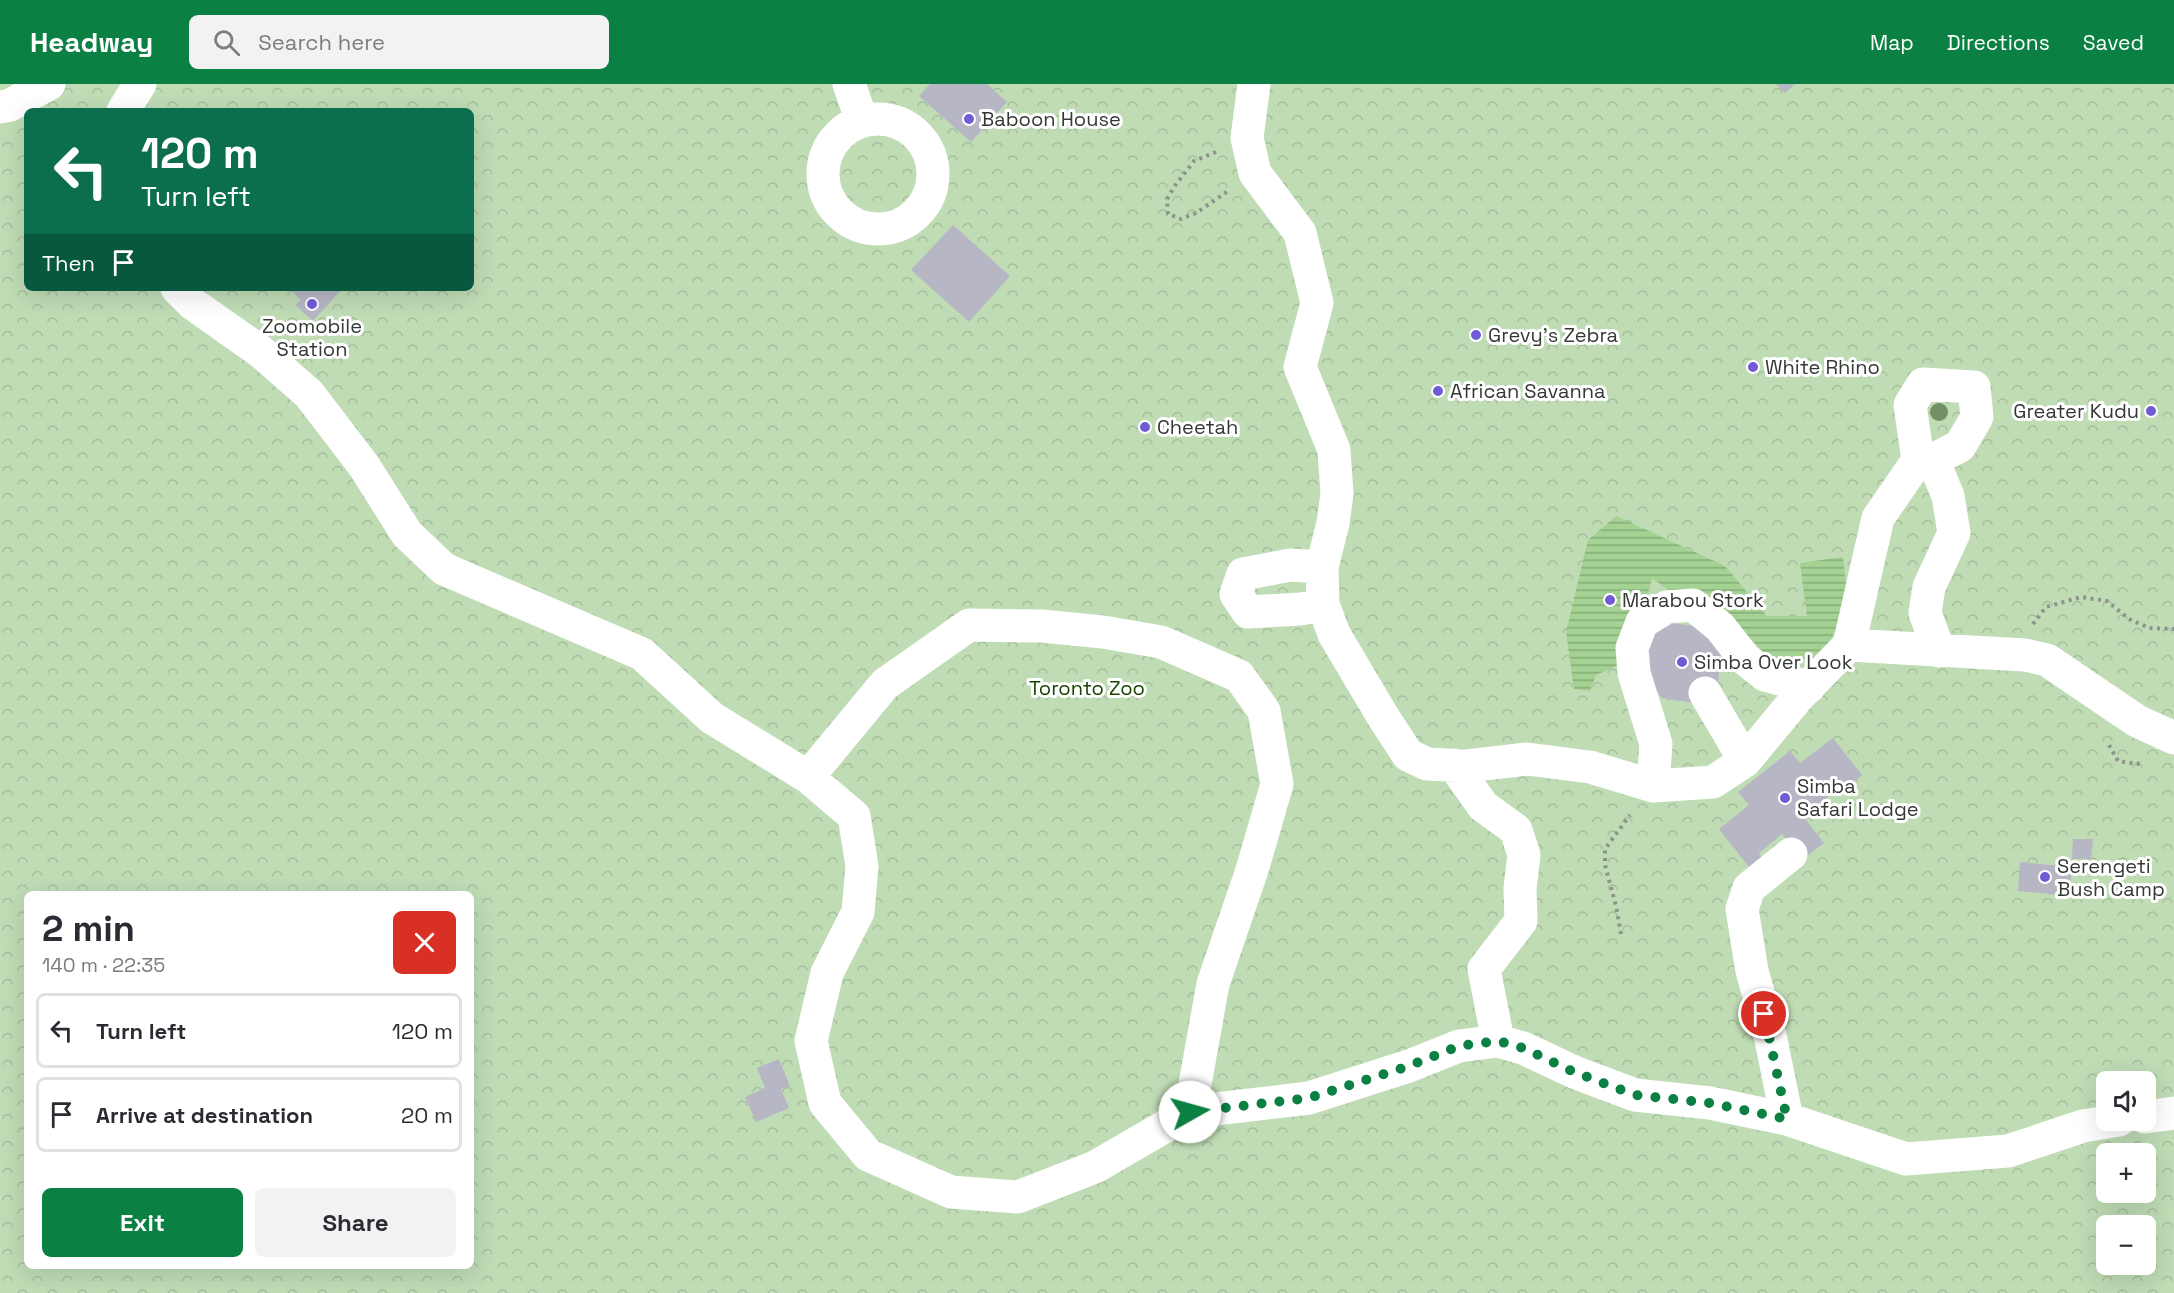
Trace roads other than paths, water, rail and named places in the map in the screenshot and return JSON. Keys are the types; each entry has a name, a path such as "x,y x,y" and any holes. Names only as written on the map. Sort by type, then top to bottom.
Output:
{"street":[{"path":"12,109 49,84"},
{"path":"125,108 140,84"},
{"path":"849,84 862,121"},
{"path":"1254,84 1247,138 1255,173 1300,233 1317,303 1300,367 1334,450 1337,494 1333,523 1322,567 1323,604 1334,634 1382,716 1408,755 1427,764 1454,765 1527,759 1590,767 1653,786 1713,782 1745,761 1849,645 1878,518 1926,460 1948,496 1954,533 1929,588 1925,612 1939,651"},
{"path":"180,291 193,304 261,352 309,394 364,466 407,534 444,569 642,654 712,718 808,777 854,816 862,866 858,912 827,973 811,1041 825,1103 868,1155 951,1191 1018,1197 1095,1167 1190,1112 1309,1098 1409,1066 1459,1046 1498,1041 1523,1048 1574,1072 1635,1095 1710,1103 1787,1119 1906,1158 2008,1151 2096,1124"},
{"path":"1322,567 1290,565 1243,574 1236,594 1248,612 1301,609 1323,604"},
{"path":"1653,786 1656,744 1634,673 1632,648 1642,622 1667,607 1693,604 1720,627 1745,659 1765,675 1809,687"},
{"path":"808,777 885,684 969,625 1042,626 1103,632 1161,642 1239,676 1264,711 1277,784 1252,870 1213,984 1190,1112"},
{"path":"1849,645 2025,655 2047,660 2137,721 2174,738"},
{"path":"1705,693 1745,761"},
{"path":"1454,765 1484,806 1516,830 1524,855 1521,921 1484,969 1498,1041"},
{"path":"1787,1119 1770,1035 1752,971 1742,909 1749,888 1791,854"},
{"path":"2156,1115 2174,1113"}],"place":[{"name":"Baboon House","path":"969,119"},
{"name":"Zoomobile Station","path":"312,304"},
{"name":"Grevy's Zebra","path":"1476,335"},
{"name":"White Rhino","path":"1753,367"},
{"name":"African Savanna","path":"1438,391"},
{"name":"Greater Kudu","path":"2151,411"},
{"name":"Cheetah","path":"1145,427"},
{"name":"Marabou Stork","path":"1610,600"},
{"name":"Simba Over Look","path":"1682,662"},
{"name":"Simba Safari Lodge","path":"1785,798"},
{"name":"Serengeti Bush Camp","path":"2045,877"}],"park label":[{"name":"Toronto Zoo","path":"1087,688"}]}
